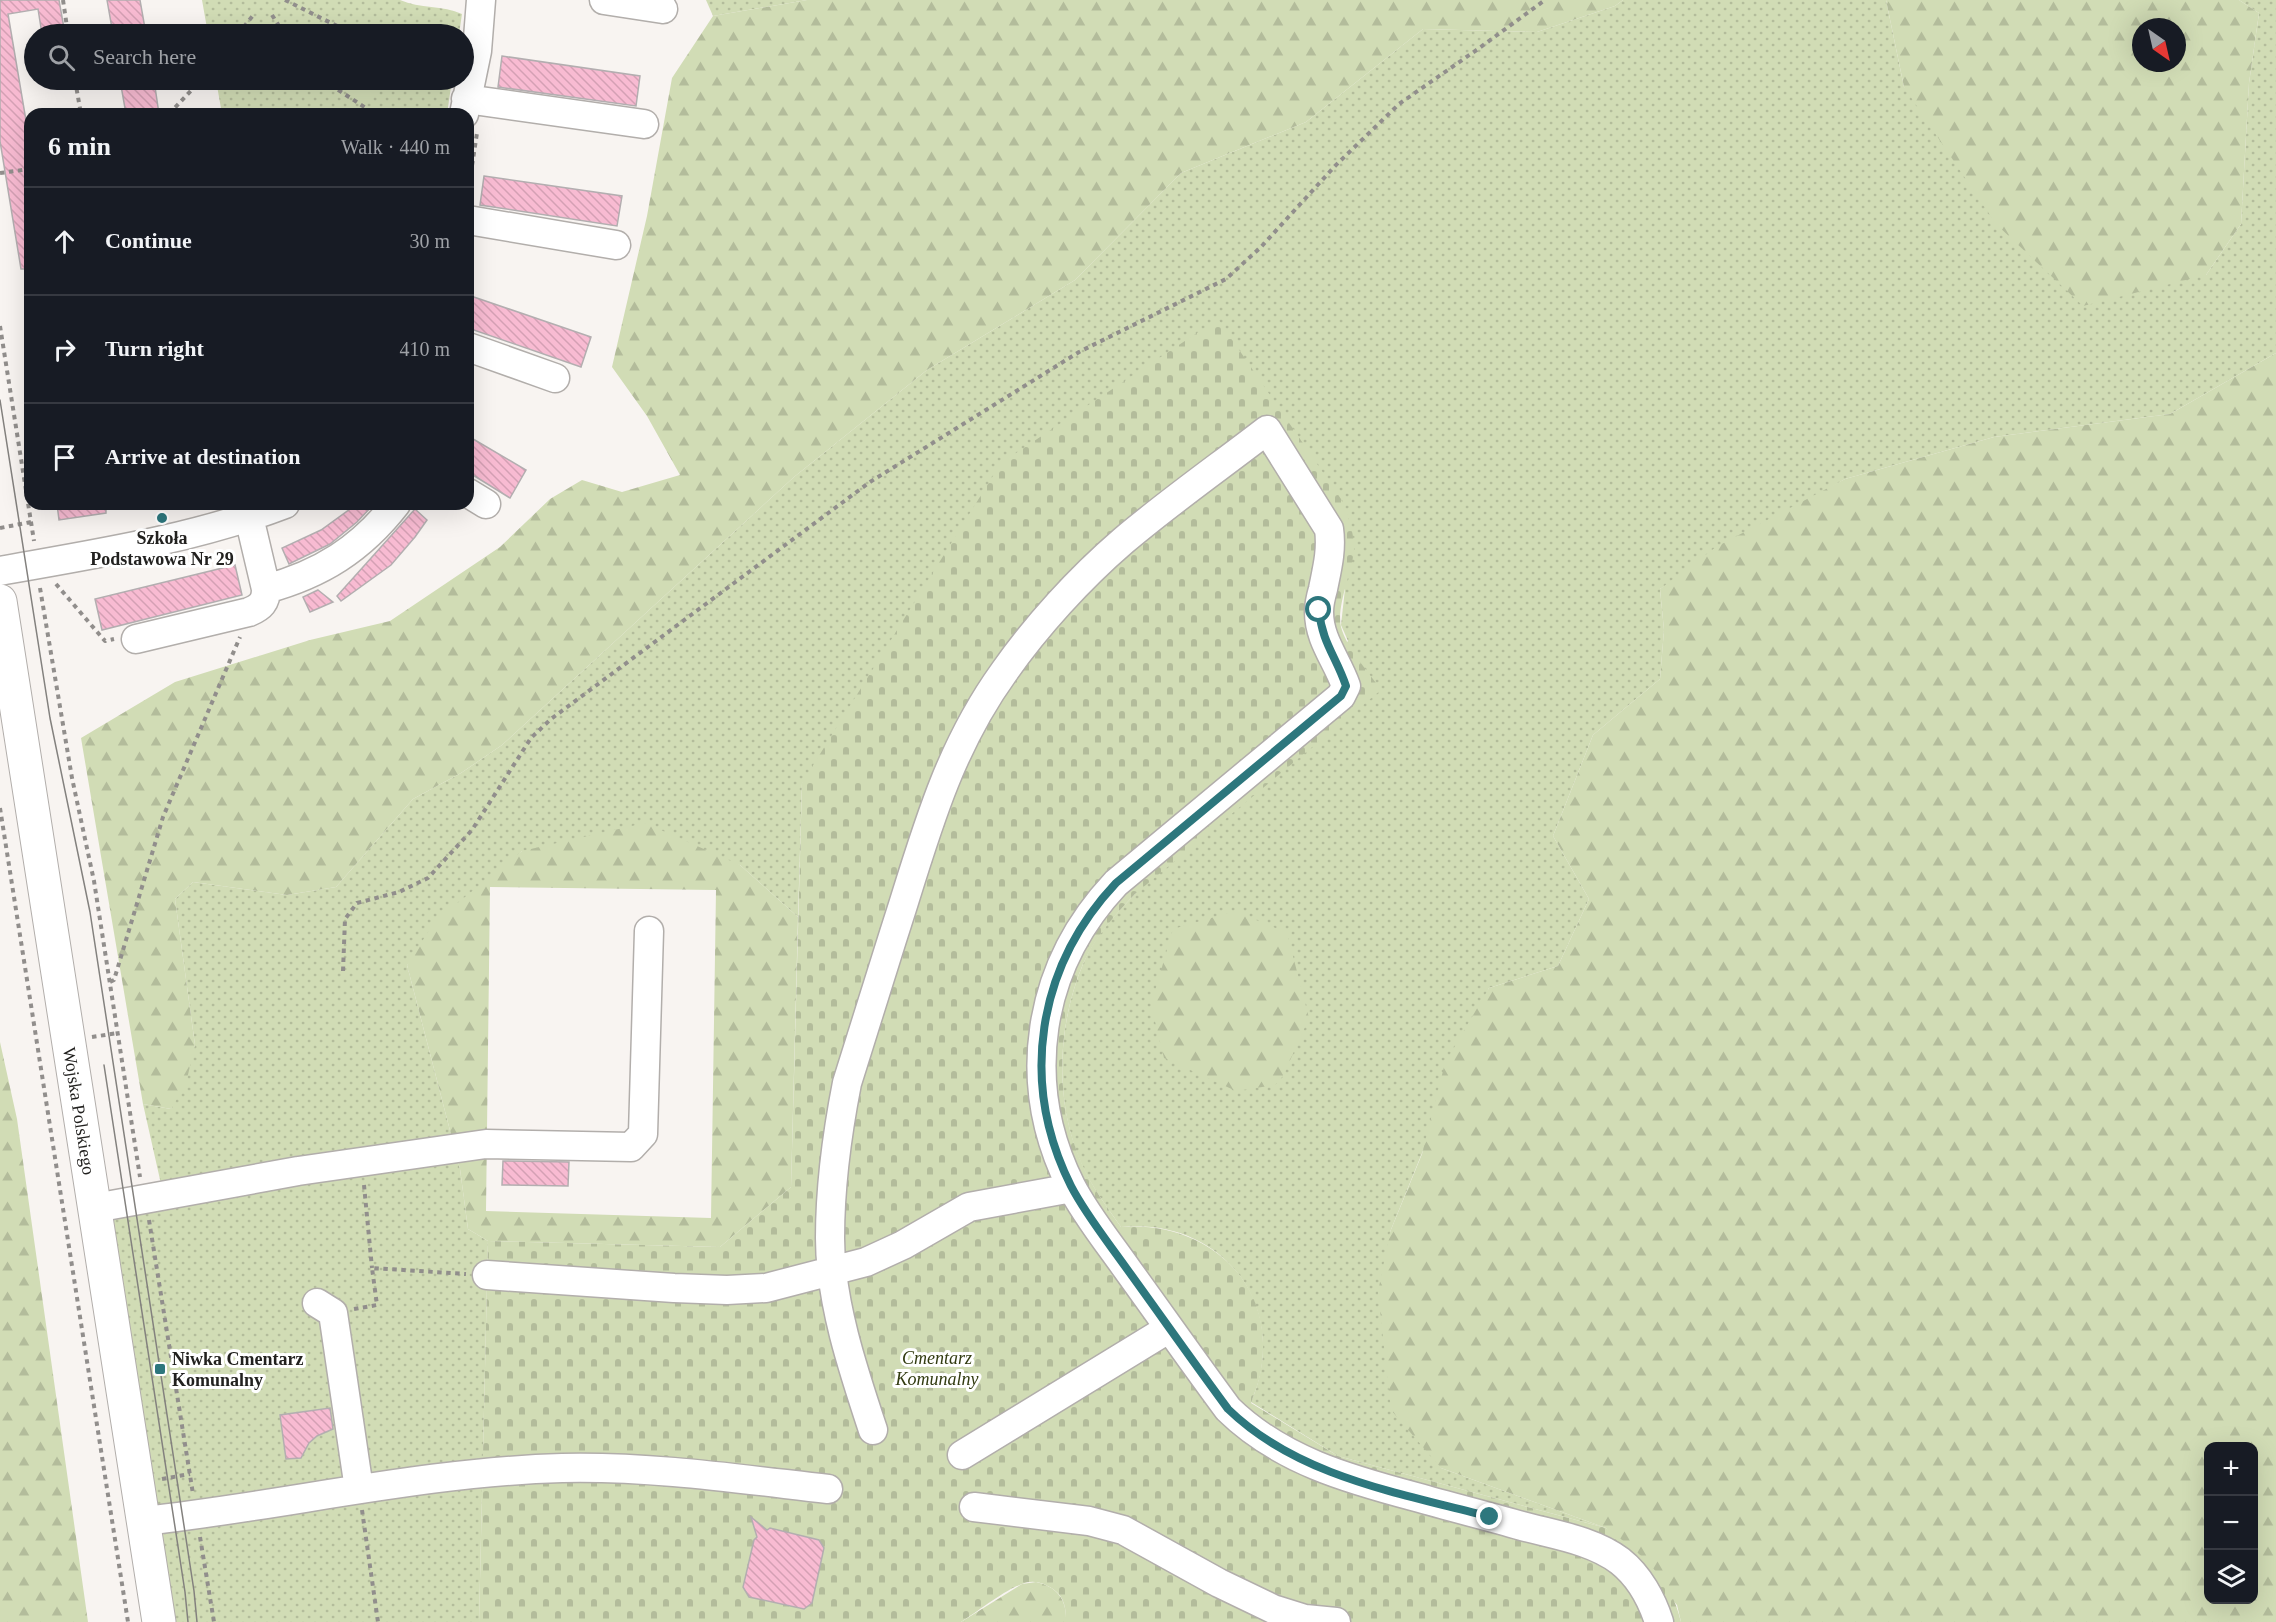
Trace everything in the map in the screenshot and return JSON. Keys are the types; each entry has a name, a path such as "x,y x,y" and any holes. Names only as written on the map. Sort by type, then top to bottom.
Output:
{"main road":[{"name":"Wojska Polskiego","path":"0,601 4,658 95,1208 159,1622"}],"street":[{"path":"474,65 481,0"},
{"path":"604,0 663,9"},
{"path":"468,90 465,106 644,124"},
{"path":"474,221 616,244"},
{"path":"474,349 555,378"},
{"path":"873,1430 841,1319 833,1272 830,1239 833,1185 839,1125 847,1083 934,804 954,758 1004,671 1086,576 1123,541 1267,429 1329,530 1331,543 1319,610 1320,625 1325,643 1346,686 1341,696 1116,883 1095,905 1075,935 1058,970 1047,1007 1043,1035 1041,1070 1046,1110 1053,1140 1072,1188 1228,1409 1238,1419 1281,1449 1324,1470 1371,1485 1587,1543 1621,1562 1639,1581 1651,1600 1659,1622"},
{"path":"0,572 40,571 268,510"},
{"path":"266,589 291,582 338,559 379,526 391,510"},
{"path":"126,639 249,612 260,607 266,598 266,589 249,517"},
{"path":"95,1208 298,1171 486,1144 631,1147 643,1134 649,932"},
{"path":"487,1275 727,1290 766,1288 866,1262 903,1245 969,1207 1072,1188"},
{"path":"325,1308 359,1489"},
{"path":"962,1455 1168,1329"},
{"path":"143,1521 482,1473 561,1468 640,1468 828,1489"},
{"path":"974,1507 1089,1521 1123,1530 1219,1583 1273,1609 1305,1619 1336,1622"}],"path":[{"path":"63,0 67,24"},
{"path":"285,0 334,24"},
{"path":"343,971 345,919 357,903 399,892 428,878 472,830 531,738 551,719 870,482 1079,352 1226,279 1261,247 1335,166 1399,104 1478,50 1545,0"},
{"path":"246,24 255,13"},
{"path":"272,15 278,24"},
{"path":"77,90 80,108"},
{"path":"175,108 192,90"},
{"path":"338,90 366,108"},
{"path":"0,173 24,170"},
{"path":"0,326 24,478"},
{"path":"29,510 40,571 40,591 70,766 94,881 214,1622"},
{"path":"0,528 31,522"},
{"path":"40,571 49,576 105,641 126,639"},
{"path":"110,982 114,980 129,936 163,817 249,612"},
{"path":"0,808 128,1622"},
{"path":"325,1308 377,1305 364,1180"},
{"path":"372,1268 487,1275"},
{"path":"359,1489 378,1622"}],"green space":[{"path":"202,0 400,0 462,14 460,24 206,24"},
{"path":"706,0 807,0 713,16"},
{"path":"807,0 1623,0 1615,6 1537,32 1423,29 1306,122 1181,173 1075,280 927,370 794,477 502,745 461,773 413,799 336,887 287,895 193,882 175,899 195,1045 186,1083 171,1109 143,1104 81,738 175,682 310,640 390,621 500,547 550,499 582,480 622,492 680,475 647,416 612,367 647,216 672,78 713,16"},
{"path":"1623,0 1886,0 1904,87 2206,275 2241,224 2249,83 2259,13 2239,0 2276,0 2276,353 2170,414 1994,437 1845,479 1660,589 1664,630 1660,679 1593,735 1553,836 1589,899 1558,966 1489,988 1390,1232 1441,1468 1606,1528 1338,1456 1251,1402 1261,1367 1262,1333 1255,1302 1239,1275 1217,1253 1190,1237 1157,1228 1121,1227 1090,1181 1073,1141 1063,1090 1062,1064 1068,1013 1083,964 1099,936 1113,918 1348,641 1341,625 1345,589 802,783 798,917 740,865 522,851 407,965 460,1169 468,1229 488,1241 479,1622 173,1622 106,1192 161,1184 143,1104 171,1109 195,1045 175,899 193,882 287,895 336,887 413,799 461,773 502,745 794,477 927,370 1075,280 1181,173 1306,122 1423,29 1537,32 1615,6"},
{"path":"1886,0 2239,0 2259,13 2249,83 2241,224 2206,275 2083,306 1996,224 1904,87"},
{"path":"218,90 451,90 448,108 221,108"},
{"path":"344,90 379,90 366,104"},
{"name":"Cmentarz Komunalny","path":"1218,319 1341,499 1352,530 1354,549 1341,609 1341,627 1353,652 1381,690 1135,894 1099,936 1083,964 1074,988 1064,1038 1063,1090 1073,1140 1090,1181 1121,1227 1150,1227 1178,1233 1204,1244 1226,1260 1243,1280 1256,1304 1262,1332 1261,1368 1251,1403 1338,1456 1606,1528 1653,1568 1670,1592 1681,1622 1066,1622 1065,1608 1057,1592 1042,1583 1034,1582 1015,1587 961,1622 479,1622 488,1241 720,1247 791,1187 802,783 1001,463"},
{"path":"2276,353 2276,1622 1681,1622 1677,1605 1606,1528 1441,1468 1391,1410 1378,1292 1390,1232 1422,1154 1445,1063 1489,988 1558,966 1589,899 1553,836 1593,735 1660,679 1664,630 1660,589 1716,547 1845,479 1994,437 2170,414"},
{"path":"645,823 740,865 798,917 791,1187 720,1247 488,1241 468,1229 460,1169 407,965 435,921 522,851","holes":["490,887 716,890 711,1218 486,1211"]},
{"path":"1235,911 1287,933 1309,1018 1283,1076 1275,1085 1236,1091 1164,1058 1151,1005 1173,929"},
{"path":"0,1042 17,1119 88,1622 0,1622"},
{"path":"1036,1582 1050,1587 1060,1596 1065,1607 1066,1622 961,1622 1022,1584"}],"building":[{"path":"0,0 59,0 63,24 40,24 38,9 8,14 24,109 24,269 21,269 0,141"},
{"path":"107,0 140,0 144,24 111,24"},
{"path":"502,56 640,76 636,106 498,87"},
{"path":"122,90 155,90 158,108 125,108"},
{"path":"484,176 622,196 617,226 480,205"},
{"path":"474,297 591,337 581,367 474,330"},
{"path":"474,440 526,470 510,498 474,476"},
{"path":"58,510 106,510 106,513 59,520"},
{"path":"349,510 368,510 330,544 289,564 282,548 321,530"},
{"path":"414,510 427,520 391,565 341,601 337,596"},
{"path":"235,565 242,595 102,630 95,599"},
{"path":"318,590 333,602 310,612 303,597"},
{"path":"503,1161 569,1162 568,1186 502,1185"},
{"path":"330,1408 333,1429 317,1436 309,1443 301,1458 286,1459 280,1415"},
{"path":"751,1517 767,1530 770,1528 819,1540 824,1548 812,1603 804,1609 749,1597 743,1587 754,1540 757,1537"}],"tram line":[{"path":"0,400 50,718 90,912 197,1622"},
{"path":"104,1065 188,1622"}],"place":[{"name":"Szkoła Podstawowa Nr 29","path":"162,518"},
{"name":"Niwka Cmentarz Komunalny","path":"160,1369"}],"route":[{"path":"1319,610 1325,643 1346,686 1341,696 1116,883 1095,905 1075,935 1058,970 1047,1007 1041,1070 1046,1110 1053,1140 1072,1188 1228,1409 1238,1419 1281,1449 1324,1470 1490,1517"}]}
